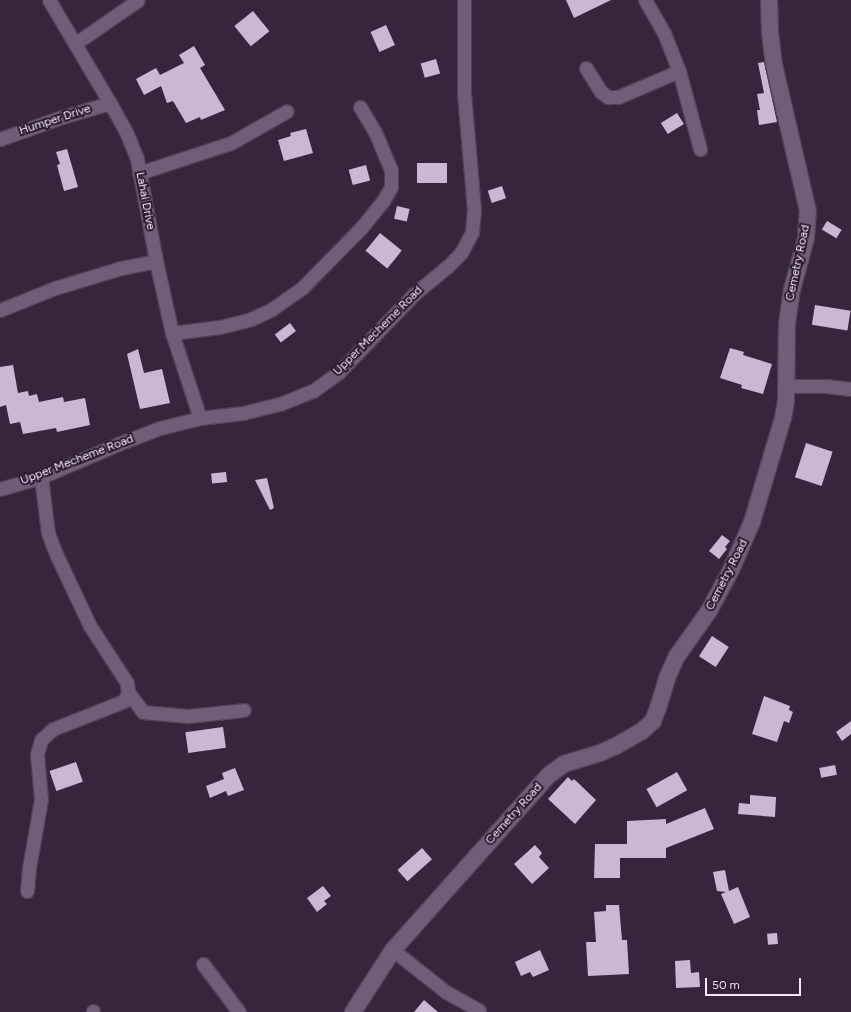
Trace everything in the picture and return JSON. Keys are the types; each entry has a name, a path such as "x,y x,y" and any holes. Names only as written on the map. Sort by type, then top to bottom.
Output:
{"street":[{"name":"Lahai Drive","path":"49,0 76,43 110,103 127,134 137,159 156,261 172,332 200,418"},
{"path":"76,43 138,0"},
{"name":"Upper Mecheme Road","path":"0,489 40,477 146,434 200,418 243,413 280,404 313,391 339,372 413,295 448,266 461,253 472,232 474,210 464,93 464,0"},
{"path":"645,0 664,33 679,71 700,149"},
{"name":"Cemetry Road","path":"352,1012 393,950 549,775 564,764 600,753 616,746 642,731 652,720 658,708 667,678 677,656 716,598 731,570 752,522 783,418 787,386 787,324 792,290 806,238 808,211 774,65 770,30 769,0"},
{"path":"586,68 601,92 608,97 618,97 679,71"},
{"name":"Humper Drive","path":"0,139 62,117 110,103"},
{"path":"172,332 220,327 251,319 272,309 302,288 361,228 383,201 391,187 391,170 375,132 360,107"},
{"path":"140,173 231,143 287,111"},
{"path":"0,310 55,288 121,268 156,261"},
{"path":"787,386 826,386 851,389"},
{"path":"27,891 29,868 41,799 37,754 41,740 53,729 124,701 128,692 127,683 90,626 57,556 48,533 40,477"},
{"path":"128,692 143,712 188,716 244,710"},
{"path":"393,950 446,992 479,1010"},
{"path":"203,964 239,1012"}],"building":[{"path":"566,0 611,0 574,18"},
{"path":"253,11 269,31 251,46 234,26"},
{"path":"386,25 395,45 379,52 370,32"},
{"path":"194,46 205,65 200,68 225,110 201,120 200,117 186,123 173,101 167,103 161,86 144,95 136,79 156,68 160,75 184,63 179,55"},
{"path":"436,59 440,73 425,78 421,63"},
{"path":"764,62 777,122 759,125 757,110 760,110 757,94 764,93 758,63"},
{"path":"677,113 684,124 668,134 661,123"},
{"path":"306,129 313,153 284,161 278,140 291,136 290,133"},
{"path":"67,149 78,187 64,191 57,165 60,164 56,152"},
{"path":"417,163 447,163 447,183 417,183"},
{"path":"366,165 370,180 353,185 349,170"},
{"path":"502,186 506,198 492,203 488,191"},
{"path":"397,206 410,209 407,222 394,219"},
{"path":"827,221 842,230 836,238 822,230"},
{"path":"380,233 402,251 387,268 366,251"},
{"path":"815,305 851,311 847,330 812,325"},
{"path":"290,323 296,331 281,342 275,334"},
{"path":"730,348 744,352 743,355 772,364 763,394 741,388 742,385 720,378"},
{"path":"138,349 144,373 162,369 170,403 140,409 127,354"},
{"path":"13,365 18,393 28,391 29,396 37,394 39,402 63,397 64,402 85,398 90,425 57,432 56,428 23,434 20,422 10,424 6,405 0,407 0,367"},
{"path":"806,443 833,452 822,486 795,477"},
{"path":"226,472 227,482 212,484 211,474"},
{"path":"267,478 274,508 270,510 255,480"},
{"path":"722,535 730,541 725,547 727,549 719,559 709,551"},
{"path":"712,636 729,647 716,667 699,656"},
{"path":"764,696 790,706 789,710 793,712 789,723 784,721 777,742 752,734"},
{"path":"851,721 851,734 842,741 836,732"},
{"path":"223,727 226,748 188,753 185,732"},
{"path":"76,762 83,782 56,791 50,771"},
{"path":"835,765 837,775 821,778 819,768"},
{"path":"235,768 244,790 228,796 226,791 210,798 206,786 224,779 222,773"},
{"path":"677,772 687,790 657,807 646,789"},
{"path":"568,777 572,781 574,779 596,800 575,824 548,799"},
{"path":"750,795 776,797 775,817 738,814 739,803 750,804"},
{"path":"705,808 714,829 666,848 666,858 620,858 620,878 594,878 595,844 627,844 627,821 666,819 666,824"},
{"path":"535,845 542,853 539,857 549,868 532,884 514,864"},
{"path":"422,848 432,859 408,881 397,870"},
{"path":"725,870 729,891 738,887 750,917 734,924 721,894 726,892 717,891 713,872"},
{"path":"323,886 331,896 324,901 327,904 317,912 307,898"},
{"path":"606,905 619,905 622,940 627,940 629,974 588,976 586,942 596,942 594,912 606,911"},
{"path":"777,933 778,944 768,945 767,934"},
{"path":"540,950 549,970 533,977 530,972 521,976 515,962"},
{"path":"690,960 691,973 699,972 700,987 676,988 675,961"},
{"path":"424,1000 438,1012 414,1012"}]}
